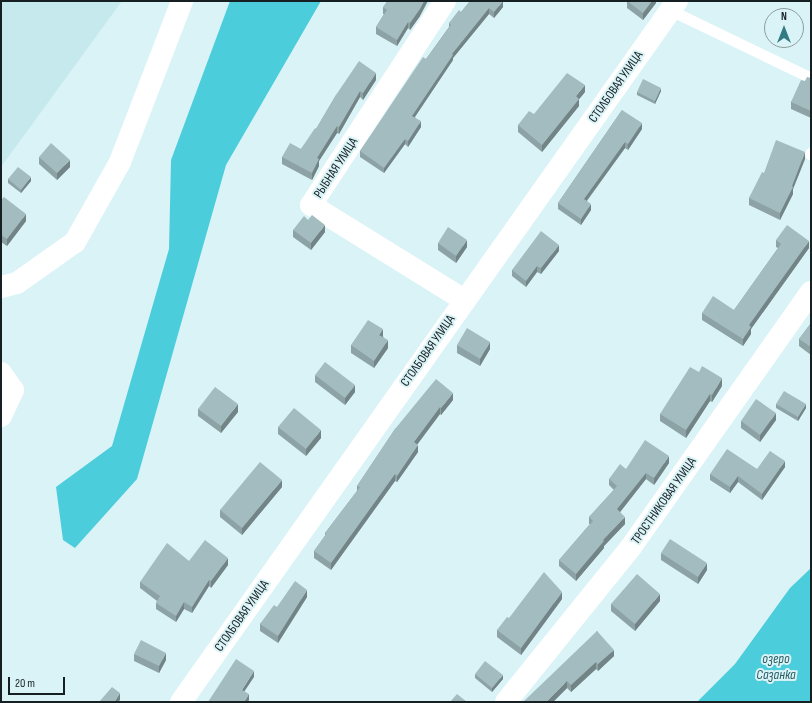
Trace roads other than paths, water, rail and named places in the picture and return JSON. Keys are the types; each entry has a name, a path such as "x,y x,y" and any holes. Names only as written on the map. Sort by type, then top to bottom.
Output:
{"street":[{"path":"1,286 17,282 75,242 120,162 182,1"},
{"name":"РЫБНАЯ УЛИЦА","path":"445,1 311,205 464,300"},
{"name":"СТОЛБОВАЯ УЛИЦА","path":"181,702 673,6"},
{"name":"ТРОСТНИКОВАЯ УЛИЦА","path":"506,702 631,547 811,292"},
{"path":"1,373 14,390 1,416"}],"lane":[{"path":"673,6 811,78"}],"water":[{"path":"230,1 321,1 226,165 137,479 75,548 63,540 56,487 112,446 169,249 171,160"},
{"name":"озеро Сазанка","path":"811,568 811,702 697,702 735,664 790,588"}]}
